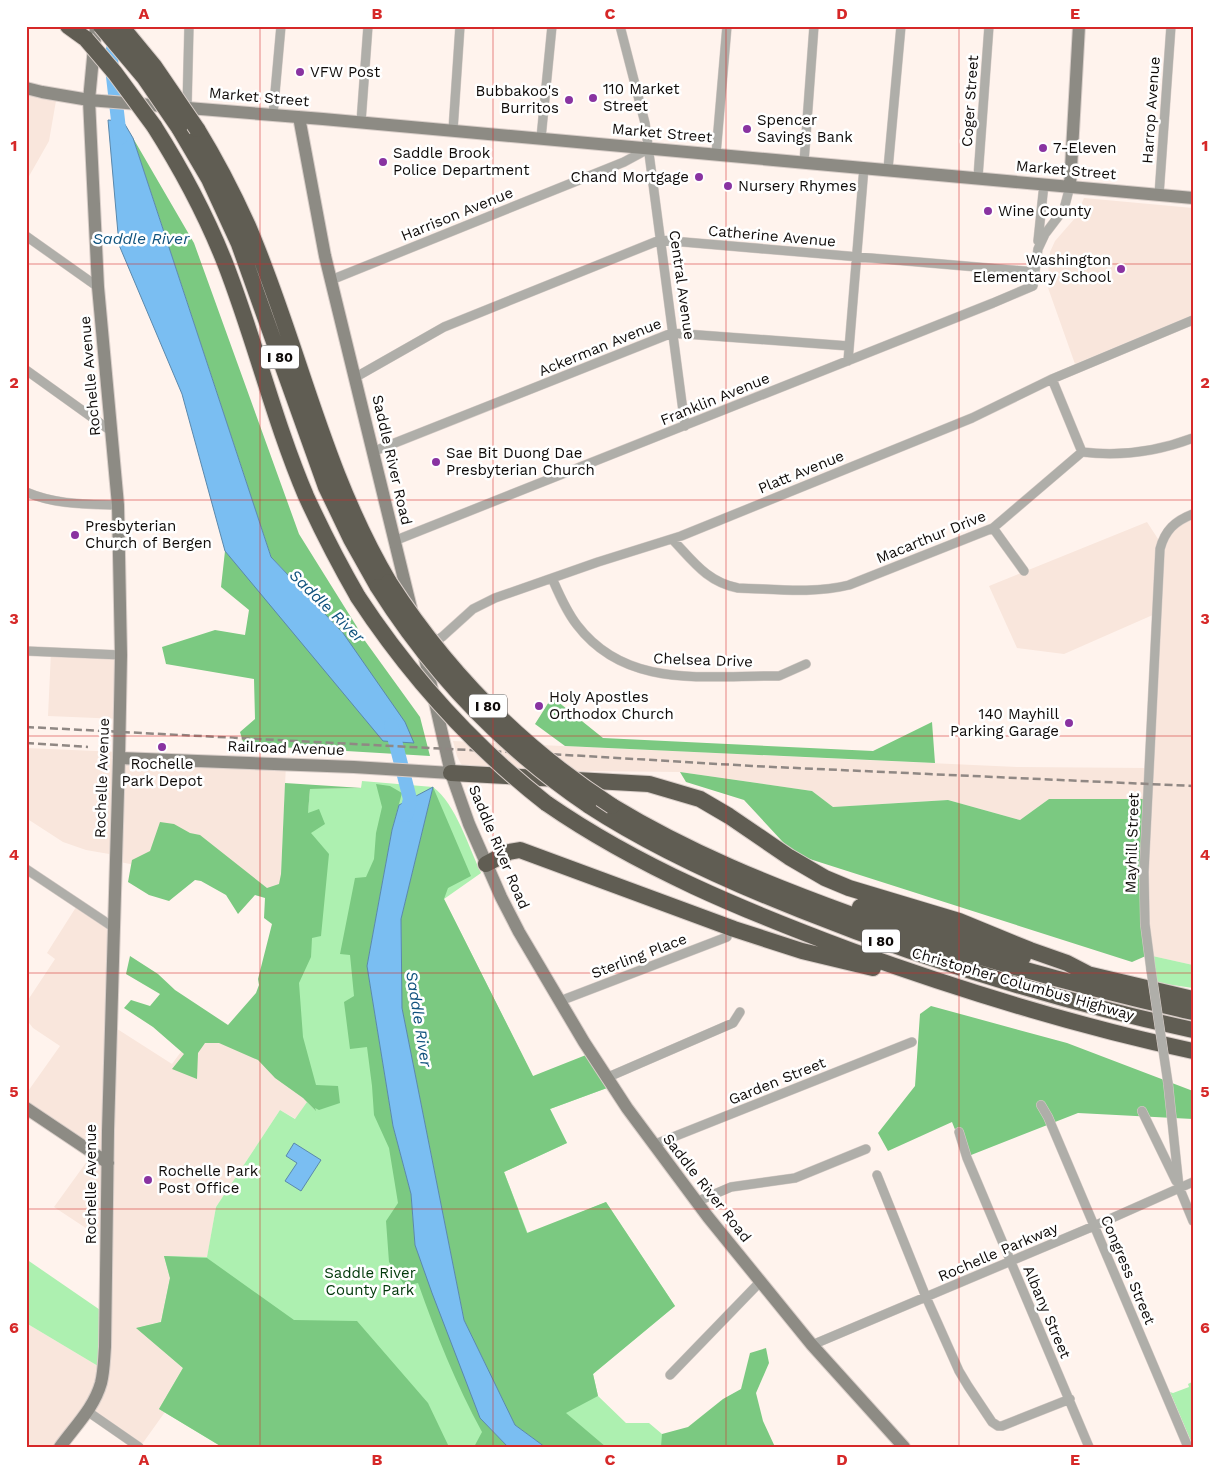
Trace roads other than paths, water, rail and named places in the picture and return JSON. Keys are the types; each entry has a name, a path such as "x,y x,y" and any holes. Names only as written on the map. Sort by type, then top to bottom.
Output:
{"highway":[{"path":"68,26 91,32"},
{"name":"Christopher Columbus Highway","path":"74,26 91,32 115,73 154,126 179,167 208,222 245,316 286,441 306,495 331,548 358,597 403,661 447,713 488,755 546,803 614,847 704,892 805,933 957,987 1038,1012 1193,1051"},
{"name":"Christopher Columbus Highway","path":"102,26 144,77 179,128 209,179 239,244 326,487 351,539 383,584 462,680 508,726 552,764 612,806 657,832 719,862 800,896 936,944 1046,976 1193,1012"},
{"name":"Christopher Columbus Highway","path":"121,26 164,80 197,129 227,182 248,226 340,483 383,584 421,649 478,715 544,773 588,805 632,832 683,859 770,898 859,933 1004,981 1087,1005 1193,1030"},
{"path":"451,773 650,784 679,792 700,799 729,816 789,857 825,878 849,888 959,920 1030,950 1067,963 1092,976"},
{"path":"486,864 509,852 520,850 734,929 802,951 957,987"},
{"path":"719,862 1009,953 1092,976 1193,999"}],"street":[{"path":"187,108 189,26"},
{"path":"274,115 282,26"},
{"path":"361,122 368,26"},
{"path":"453,130 460,26"},
{"path":"541,138 552,26"},
{"name":"Central Avenue","path":"620,26 645,123 685,426"},
{"path":"716,154 727,26"},
{"path":"804,162 814,26"},
{"path":"888,169 901,26"},
{"name":"Coger Street","path":"978,177 989,26"},
{"path":"1037,252 1045,234 1064,210 1070,186 1080,26"},
{"name":"Harrop Avenue","path":"1159,195 1171,26"},
{"name":"Rochelle Avenue","path":"60,1447 88,1411 98,1391 103,1369 107,1262 113,926 119,758 121,655 118,505 98,287 91,32"},
{"name":"Market Street","path":"26,88 94,100 453,130 1193,198"},
{"name":"Saddle River Road","path":"299,117 331,280 356,377 405,587 423,648 451,773 469,824 486,864 519,932 560,1001 606,1078 653,1145 696,1202 812,1345 904,1447"},
{"name":"Harrison Avenue","path":"331,280 624,162 648,149"},
{"path":"848,361 864,167"},
{"path":"1035,272 1044,184"},
{"path":"26,236 98,287"},
{"name":"Catherine Avenue","path":"356,377 444,327 660,240 1035,272"},
{"name":"Franklin Avenue","path":"394,541 993,303 1033,286 1035,272"},
{"name":"Platt Avenue","path":"423,648 442,637 473,609 495,598 672,539 972,418 1052,379 1193,320"},
{"name":"Ackerman Avenue","path":"372,452 672,333 849,346"},
{"path":"26,370 111,431"},
{"path":"1052,379 1082,452 1135,453 1176,444 1193,438"},
{"name":"Macarthur Drive","path":"672,539 708,576 728,586 815,591 848,585 993,528 1082,452"},
{"path":"26,492 62,503 118,505"},
{"name":"Mayhill Street","path":"1179,1187 1168,1083 1145,924 1144,872 1160,549 1162,540 1172,525 1179,519 1193,514"},
{"path":"993,528 1024,570"},
{"name":"Chelsea Drive","path":"552,578 576,624 587,636 612,658 636,669 668,675 778,676 806,664"},
{"path":"26,651 121,655"},
{"name":"Railroad Avenue","path":"119,758 451,773"},
{"path":"26,869 113,926"},
{"name":"Sterling Place","path":"560,1001 727,937"},
{"path":"606,1078 733,1023 740,1012"},
{"name":"Garden Street","path":"653,1145 912,1042"},
{"name":"Congress Street","path":"1040,1105 1048,1117 1188,1447"},
{"path":"26,1108 108,1163"},
{"name":"Mayhill Street","path":"1142,1111 1179,1187 1193,1221"},
{"name":"Albany Street","path":"959,1132 967,1158 1070,1399 1088,1447"},
{"path":"696,1202 731,1187 795,1178 866,1149"},
{"path":"877,1176 926,1297 959,1370 994,1424 1002,1426 1070,1399"},
{"name":"Rochelle Parkway","path":"812,1345 1094,1226 1193,1182"},
{"path":"670,1375 760,1282"},
{"path":"88,1411 139,1447"}],"water":[{"name":"Saddle River","path":"108,120 123,121 133,138 271,557 343,633 405,722 414,743 383,741 225,551 182,394 119,245"},
{"name":"Saddle River","path":"433,787 401,919 402,1008 464,1320 515,1425 545,1447 508,1447 480,1418 415,1245 411,1194 393,1126 367,966 392,830 399,805"},
{"path":"294,1143 321,1160 301,1191 285,1181 297,1163 286,1156"}],"waterway":[{"name":"Saddle River","path":"116,35 111,59 120,138"},
{"name":"Saddle River","path":"391,725 410,799 406,815"}],"railway":[{"path":"26,727 752,766 1193,786"},
{"path":"26,743 88,747"}],"place":[{"name":"VFW Post","path":"300,72"},
{"name":"110 Market Street","path":"593,98"},
{"name":"Bubbakoo's Burritos","path":"569,100"},
{"name":"Spencer Savings Bank","path":"747,129"},
{"name":"7-Eleven","path":"1043,148"},
{"name":"Saddle Brook Police Department","path":"383,162"},
{"name":"Chand Mortgage","path":"699,177"},
{"name":"Nursery Rhymes","path":"728,186"},
{"name":"Wine County","path":"988,211"},
{"name":"Washington Elementary School","path":"1121,269"},
{"name":"Sae Bit Duong Dae Presbyterian Church","path":"436,462"},
{"name":"Presbyterian Church of Bergen","path":"75,535"},
{"name":"Holy Apostles Orthodox Church","path":"539,706"},
{"name":"140 Mayhill Parking Garage","path":"1069,723"},
{"name":"Rochelle Park Depot","path":"162,747"},
{"name":"Rochelle Park Post Office","path":"148,1180"}],"park label":[{"name":"Saddle River County Park","path":"370,1282"}]}
